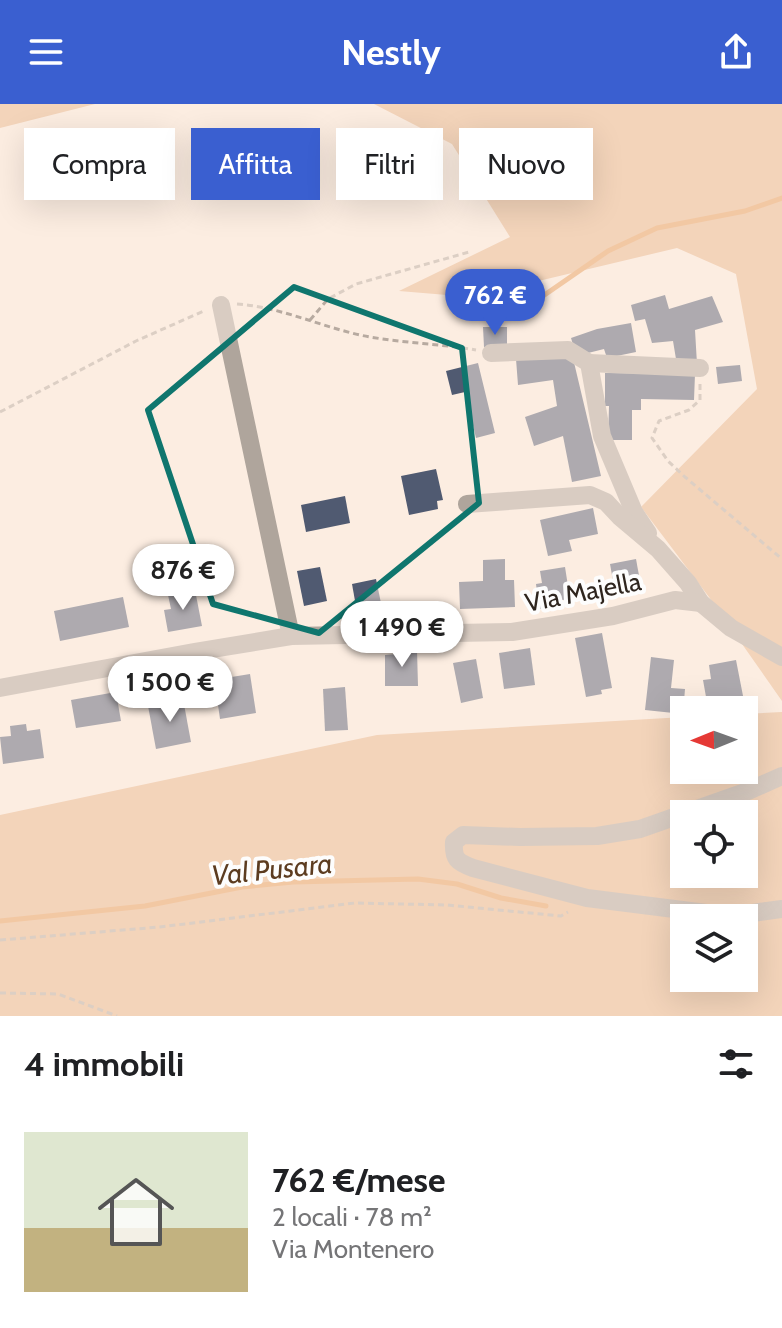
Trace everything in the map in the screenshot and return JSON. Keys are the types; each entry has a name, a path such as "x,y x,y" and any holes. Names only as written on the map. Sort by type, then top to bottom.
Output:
{"street":[{"path":"221,305 291,636"},
{"path":"491,353 568,350 589,363 700,368"},
{"path":"589,363 602,436 634,512 658,549 701,603 731,628 782,657"},
{"path":"467,504 590,495 606,502 658,549"},
{"name":"Via Majella","path":"0,688 291,636 512,632 613,616 675,600 701,603"},
{"path":"782,776 640,829 597,836 463,835 454,842 454,854 460,863 587,898 730,916 782,909"}],"path":[{"path":"310,320 328,299 356,284 469,252"},
{"path":"0,412 136,341 202,311 233,303 260,305 369,336 491,353"},
{"path":"700,368 700,400 689,410 659,421 652,438 668,461 685,477 782,559"},
{"path":"0,940 160,927 355,903 447,905 561,916 587,898"},
{"path":"0,993 58,994 117,1016"}],"highlighted area":[{"path":"294,287 462,348 479,503 319,633 213,604 148,410"}],"shaded area":[{"path":"0,104 95,104 0,128"},
{"path":"374,104 782,104 782,701 641,507 757,389 736,274 677,248 471,297 399,291 510,237 487,200 593,200 593,128 459,128 459,155 452,144 443,139 443,128 421,128"},
{"path":"782,712 782,1016 0,1016 0,815 377,735 670,718 670,784 758,784 758,713"}],"building":[{"path":"665,295 669,309 712,296 723,322 695,330 697,364 677,365 673,341 652,343 645,319 635,321 631,305"},
{"path":"631,323 636,352 607,358 604,349 584,354 575,351 571,338 597,329"},
{"path":"483,327 507,327 507,347 484,347"},
{"path":"572,354 601,476 572,482 563,436 534,446 525,417 557,406 553,380 518,385 516,359"},
{"path":"478,363 495,433 476,438 465,392 452,395 446,371"},
{"path":"740,365 742,381 718,384 716,367"},
{"path":"605,373 695,374 694,400 641,399 641,410 632,410 632,440 608,440 609,406 605,406"},
{"path":"436,469 443,500 437,501 438,509 409,515 401,476"},
{"path":"345,496 350,523 306,532 301,505"},
{"path":"593,508 598,534 569,540 572,551 548,556 540,520"},
{"path":"505,559 505,580 514,580 515,607 460,609 459,582 483,581 483,560"},
{"path":"636,559 642,592 616,597 610,564"},
{"path":"320,567 327,601 304,606 297,571"},
{"path":"565,567 570,599 555,601 555,607 539,609 536,584 542,583 540,571"},
{"path":"376,579 382,608 357,612 352,584"},
{"path":"195,590 202,626 168,632 164,610 171,609 168,595"},
{"path":"123,597 129,627 60,641 54,611"},
{"path":"602,633 612,688 586,697 575,638"},
{"path":"530,648 535,685 504,689 499,653"},
{"path":"398,650 417,650 418,686 385,686 385,655 397,654"},
{"path":"651,657 674,660 671,688 685,689 684,696 670,696 670,713 645,710"},
{"path":"476,659 483,698 461,703 453,663"},
{"path":"736,660 743,696 706,696 703,680 711,679 709,665"},
{"path":"250,674 256,713 220,719 218,705 211,706 207,681"},
{"path":"345,687 348,730 325,731 323,689"},
{"path":"116,692 121,721 76,728 71,700"},
{"path":"183,699 191,742 156,749 148,706"},
{"path":"26,724 27,731 40,729 44,758 3,764 0,737 11,736 10,726"}],"waterway":[{"path":"487,317 543,296 608,251 657,228 745,211 782,198"},
{"name":"Val Pusara","path":"0,921 145,906 242,887 293,882 418,879 457,884 501,898 546,906"}]}
